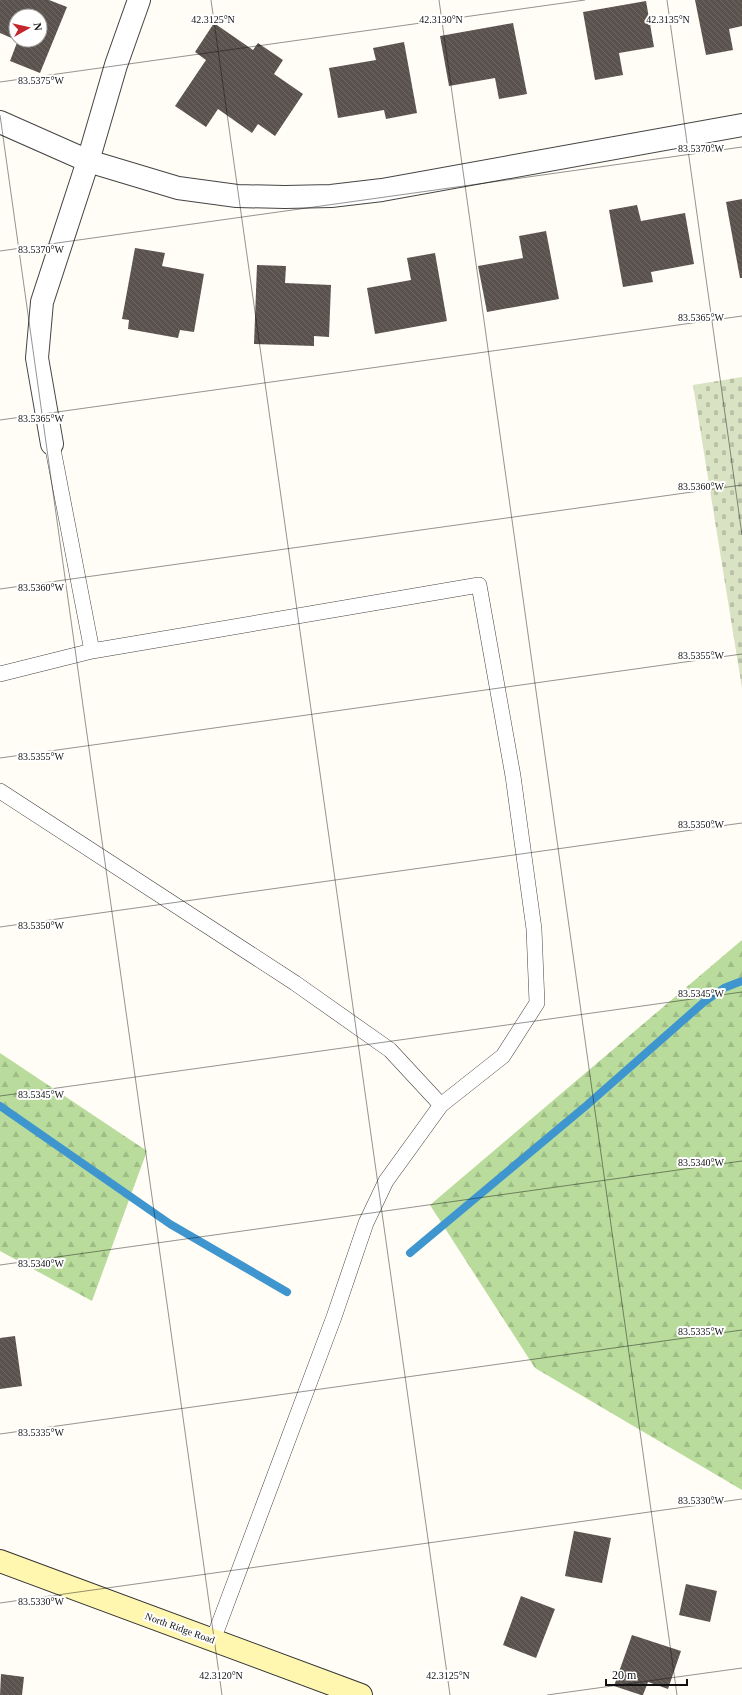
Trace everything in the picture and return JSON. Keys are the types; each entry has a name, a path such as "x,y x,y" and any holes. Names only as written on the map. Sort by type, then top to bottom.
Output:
{"street":[{"path":"52,444 37,358 42,302 88,161 116,65 139,0"},
{"path":"0,122 88,161 178,188 237,196 285,197 331,196 382,190 742,125"},
{"name":"North Ridge Road","path":"0,1561 361,1695"}],"lane":[{"path":"52,444 92,651"},
{"path":"0,674 92,651 480,585 513,776 533,922 537,1003 503,1056 441,1105 386,1181 366,1223 334,1318 213,1640"},
{"path":"0,791 294,983 390,1050 441,1105"}],"green space":[{"path":"742,377 742,688 693,385"},
{"path":"742,940 742,1490 535,1368 430,1205"},
{"path":"0,1053 147,1151 92,1301 0,1251"}],"building":[{"path":"0,0 49,0 67,7 40,73 10,61 15,48 48,48 48,8 8,8 8,36 0,33"},
{"path":"695,0 742,0 742,26 729,29 733,50 706,55"},
{"path":"646,1 654,47 619,53 623,75 595,80 583,12"},
{"path":"214,23 253,50 258,43 283,60 274,74 303,94 275,136 258,124 252,133 218,109 206,127 175,106 206,60 195,52"},
{"path":"513,23 527,94 499,99 495,78 449,86 440,36"},
{"path":"404,42 417,113 386,119 384,110 338,118 329,68 376,60 373,48"},
{"path":"742,199 742,278 740,278 726,202"},
{"path":"637,205 641,221 685,213 694,264 651,272 653,282 623,287 609,210"},
{"path":"546,231 559,299 487,312 478,266 523,258 519,236"},
{"path":"135,248 165,253 162,266 204,274 194,332 180,330 178,338 128,329 129,320 122,319"},
{"path":"435,253 447,321 375,334 367,288 411,280 407,258"},
{"path":"257,265 286,266 285,283 331,285 329,337 314,336 314,346 254,344"},
{"path":"15,1336 22,1386 0,1389 0,1338"},
{"path":"574,1531 611,1538 602,1583 565,1576"},
{"path":"686,1584 717,1591 710,1622 679,1615"},
{"path":"521,1596 555,1609 536,1658 503,1645"},
{"path":"632,1635 681,1651 668,1689 648,1682 643,1695 641,1695 614,1686"},
{"path":"1,1674 24,1677 22,1695 0,1695"}],"waterway":[{"path":"410,1253 587,1105 704,1002 724,988 742,981"},
{"path":"0,1106 170,1224 287,1292"}]}
